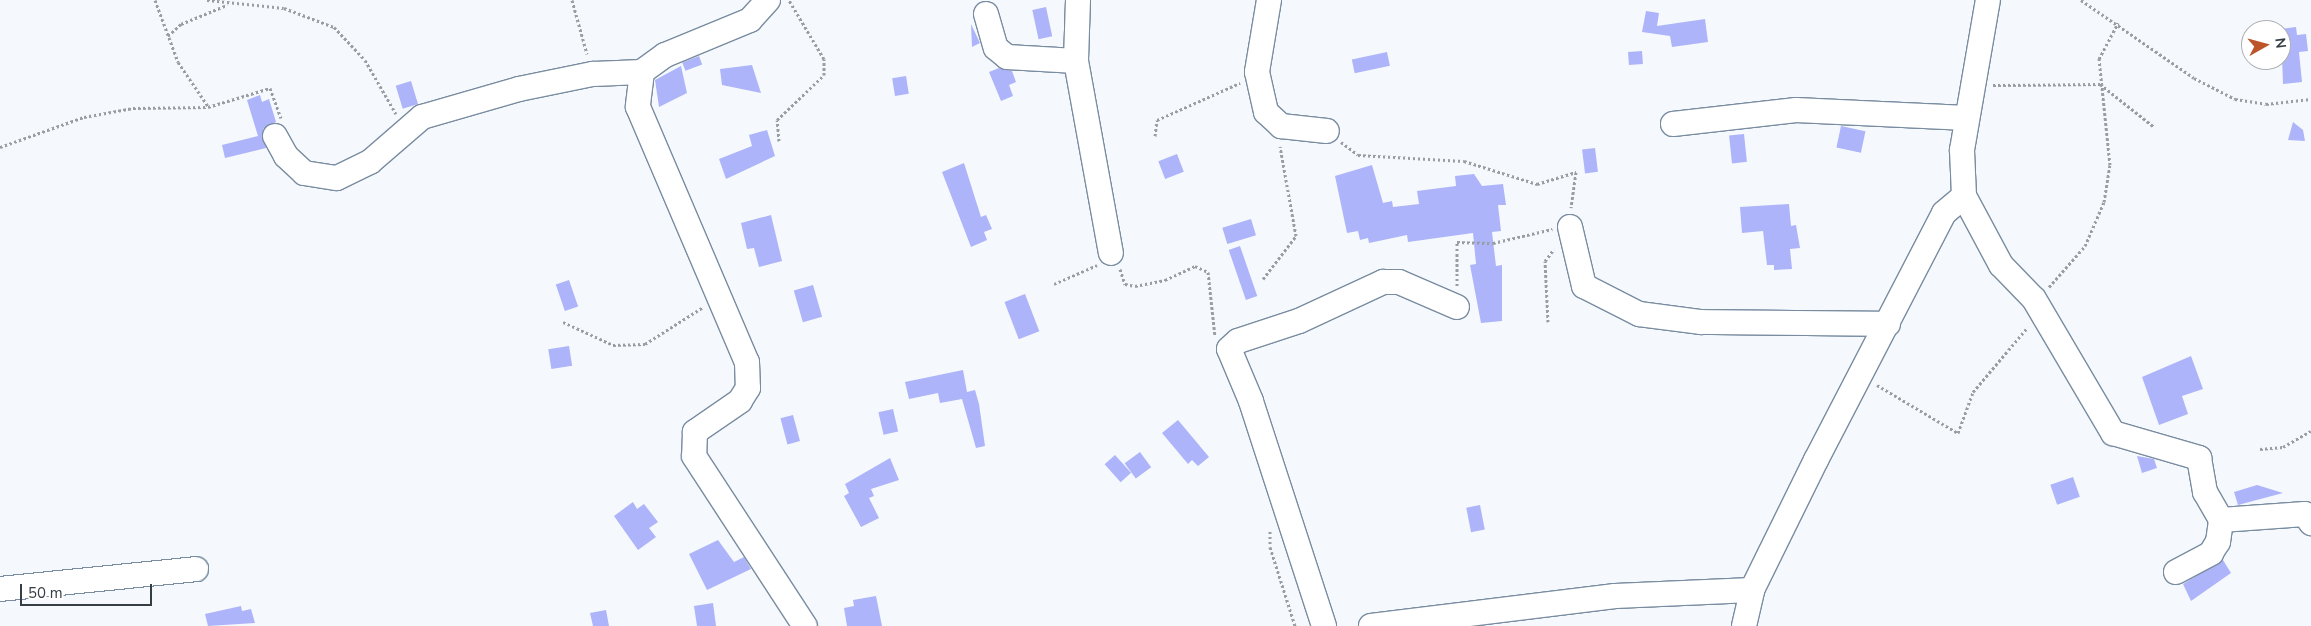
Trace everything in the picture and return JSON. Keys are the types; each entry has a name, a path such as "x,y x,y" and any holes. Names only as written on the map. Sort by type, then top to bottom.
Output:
{"street":[{"path":"275,136 286,156 304,173 336,178 370,162 422,117 519,88 592,74 642,72 665,55 750,20 768,0"},
{"path":"1081,0 1076,61 1111,253"},
{"path":"1268,0 1257,72 1266,112 1281,126 1326,131"},
{"path":"1988,0 1967,118 1961,174 1964,196 2000,265 2034,299 2113,433 2198,458 2205,492 2220,520 2218,542 2211,553 2176,572"},
{"path":"986,14 996,48 1007,57 1076,61"},
{"path":"642,72 638,107 747,362 748,388 740,401 695,432 694,456 805,626"},
{"path":"1673,124 1796,110 1967,118"},
{"path":"1744,626 1752,590 1863,376 1944,214 1964,196"},
{"path":"1570,227 1584,286 1639,314 1701,322 1888,324"},
{"path":"1324,626 1251,401 1228,349 1238,341 1299,321 1383,282 1399,282 1457,307"},
{"path":"2220,520 2305,514 2311,523"},
{"path":"0,589 196,569"},
{"path":"1371,626 1615,596 1752,590"}],"path":[{"path":"155,0 178,62 208,106"},
{"path":"207,0 228,5 284,8 334,27 365,60 377,87 408,128"},
{"path":"572,0 592,74"},
{"path":"779,141 777,120 824,75 824,59 789,0"},
{"path":"2081,0 2118,23 2194,78 2234,99 2266,104 2311,99"},
{"path":"168,36 181,24 228,5"},
{"path":"1863,376 1958,433 1973,392 2003,362 2031,323 2034,299 2085,246 2104,202 2110,165 2100,84 2099,59 2118,23"},
{"path":"1155,136 1157,120 1228,90 1257,72"},
{"path":"1973,86 2100,84 2153,126"},
{"path":"0,148 84,117 133,108 208,106 270,88 281,118 275,136"},
{"path":"1263,279 1296,236 1279,157 1281,126"},
{"path":"1326,131 1358,156 1464,161 1537,184 1576,172"},
{"path":"1457,307 1457,242 1493,243 1532,231 1570,227"},
{"path":"1054,284 1082,273 1111,253 1124,284 1135,286 1165,280 1195,266 1208,272 1216,343"},
{"path":"563,322 613,345 645,344 680,326 719,294"},
{"path":"2260,450 2284,447 2311,430"},
{"path":"1268,522 1270,547 1295,626"}],"building":[{"path":"1046,7 1052,36 1039,39 1032,10"},
{"path":"1646,11 1659,13 1657,26 1705,19 1708,42 1672,47 1670,36 1642,32"},
{"path":"971,24 980,43 972,47"},
{"path":"2296,27 2297,35 2306,34 2308,51 2299,52 2302,82 2283,84 2282,70 2291,70 2291,28"},
{"path":"1642,51 1643,64 1629,65 1628,52"},
{"path":"1387,52 1390,66 1355,73 1352,59"},
{"path":"699,56 702,64 685,71 682,62"},
{"path":"752,65 761,93 722,85 720,69"},
{"path":"681,66 687,93 659,107 655,80"},
{"path":"999,68 1012,71 1016,82 1009,85 1013,96 1001,101 989,72"},
{"path":"906,76 909,94 895,96 892,78"},
{"path":"411,81 418,104 403,109 396,86"},
{"path":"260,95 262,102 269,99 276,122 263,129 266,148 225,158 222,145 258,136 247,100"},
{"path":"2293,122 2303,130 2305,141 2288,140"},
{"path":"1841,126 1865,131 1861,153 1836,148"},
{"path":"767,130 775,156 726,179 719,159 752,146 749,135"},
{"path":"1744,134 1747,162 1732,163 1729,136"},
{"path":"1595,148 1598,172 1585,173 1582,150"},
{"path":"1177,154 1184,172 1165,179 1158,161"},
{"path":"964,163 981,217 986,215 992,229 984,232 987,240 971,247 942,172"},
{"path":"1372,165 1383,203 1392,201 1393,207 1419,204 1417,191 1456,186 1455,176 1474,174 1482,186 1503,184 1506,205 1498,205 1501,231 1492,232 1496,266 1502,265 1502,321 1481,323 1470,265 1476,264 1473,233 1408,242 1407,235 1369,243 1368,238 1360,240 1358,231 1347,233 1335,176"},
{"path":"1789,204 1791,226 1796,225 1800,248 1790,249 1792,269 1774,270 1774,265 1767,265 1763,231 1742,233 1740,207"},
{"path":"771,215 782,261 759,267 754,248 747,249 741,223"},
{"path":"1251,219 1256,235 1227,244 1222,228"},
{"path":"1240,246 1257,296 1246,300 1229,250"},
{"path":"569,280 578,306 565,311 556,285"},
{"path":"813,285 822,317 803,322 794,291"},
{"path":"1025,294 1039,331 1019,339 1004,302"},
{"path":"569,346 572,366 551,369 548,349"},
{"path":"2191,356 2203,389 2182,396 2188,414 2159,425 2142,377"},
{"path":"963,370 967,392 975,390 985,446 976,448 962,399 940,403 938,393 909,399 905,382"},
{"path":"893,409 898,431 884,435 878,412"},
{"path":"793,415 800,441 787,444 780,418"},
{"path":"1178,420 1209,457 1198,466 1192,460 1188,464 1162,433"},
{"path":"1140,452 1151,467 1136,479 1125,463"},
{"path":"1115,455 1131,473 1121,482 1105,464"},
{"path":"2137,456 2154,459 2157,468 2142,473"},
{"path":"890,458 899,480 871,489 874,496 869,498 879,518 861,527 844,496 849,493 845,484"},
{"path":"2073,477 2080,497 2057,505 2050,485"},
{"path":"2257,485 2283,493 2238,505 2234,492"},
{"path":"633,502 637,509 644,504 658,522 649,528 656,537 638,550 614,516"},
{"path":"1480,505 1485,530 1471,532 1466,508"},
{"path":"718,540 734,562 744,557 751,569 707,590 689,554"},
{"path":"2223,560 2231,573 2191,601 2183,584"},
{"path":"876,596 882,626 847,626 844,608 854,606 853,600"},
{"path":"713,603 716,626 697,626 694,606"},
{"path":"241,606 242,611 251,609 255,623 208,626 205,614"},
{"path":"606,610 609,626 593,626 590,613"}]}
